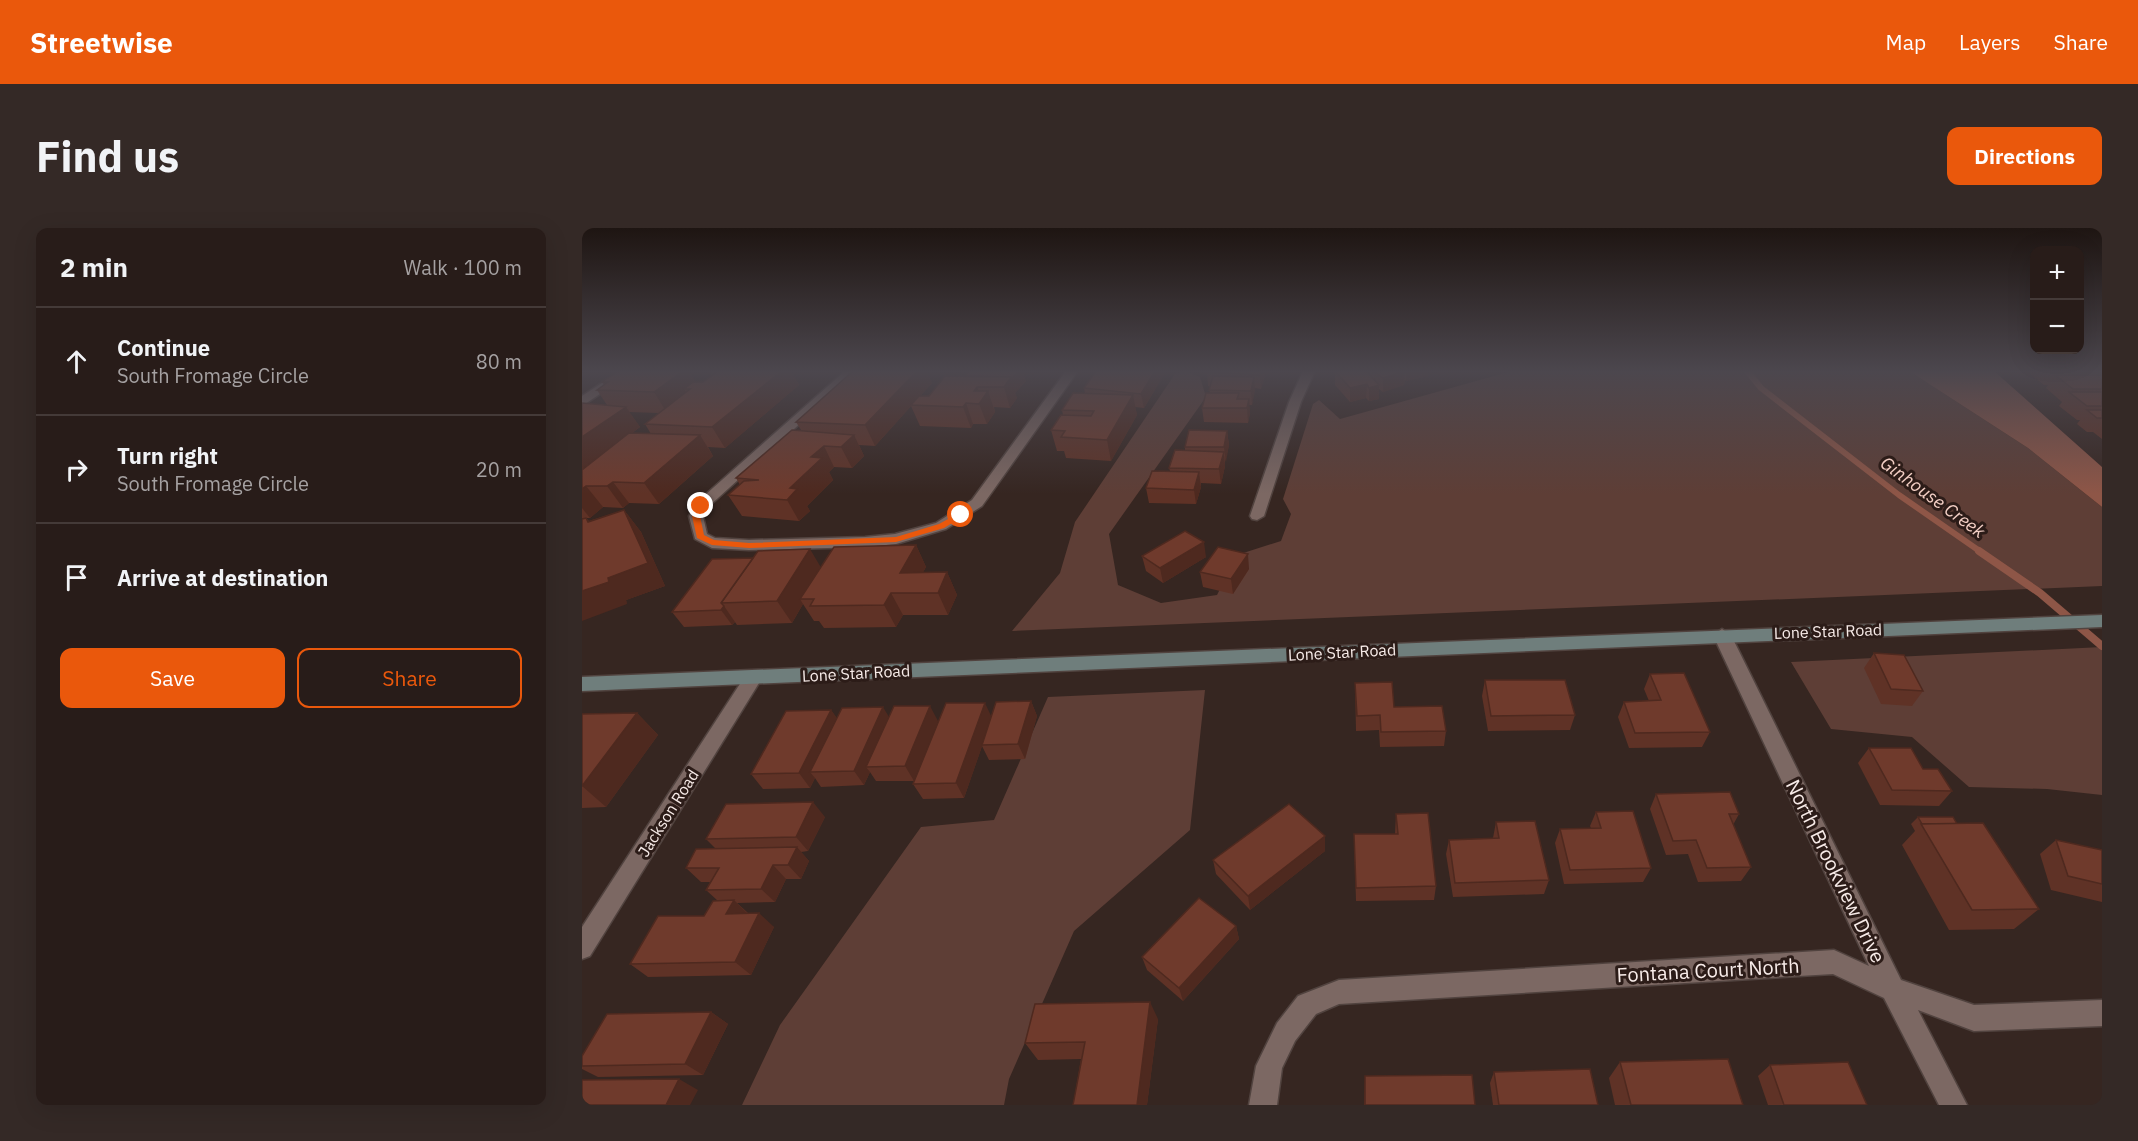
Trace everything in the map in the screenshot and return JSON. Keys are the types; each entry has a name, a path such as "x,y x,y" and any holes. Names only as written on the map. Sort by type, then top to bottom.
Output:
{"street":[{"path":"806,412 701,506 696,516 700,536 712,543 749,545 896,539 941,526 977,503 1043,412"},
{"path":"1257,516 1292,412"},
{"name":"Lone Star Road","path":"582,684 2102,621"},
{"name":"North Brookview Drive","path":"1722,635 1893,989 1953,1105"},
{"name":"Jackson Road","path":"582,948 753,678"},
{"name":"Fontana Court North","path":"1263,1105 1269,1066 1286,1032 1307,1005 1340,992 1834,963 1893,989 1974,1018 2102,1013"}],"shaded area":[{"path":"1149,412 1195,412 1109,534 1118,585 1161,603 1217,595 1237,555 1281,541 1291,514 1283,499 1310,412 1332,412 1340,419 1365,412 1972,412 2028,448 2102,507 2102,586 1012,631 1060,573 1075,522"},
{"path":"1972,412 2040,412 2102,467 2102,507 2028,448"},
{"path":"2102,647 2102,795 2047,789 1969,787 1912,737 1831,729 1791,662"},
{"path":"1205,690 1190,830 1074,931 1009,1079 1004,1105 742,1105 780,1025 921,827 994,820 1048,697"}],"building":[{"path":"582,412 619,412 582,437"},
{"path":"661,412 731,412 712,427 645,424"},
{"path":"807,412 878,412 865,425 796,422"},
{"path":"1093,412 1123,412 1107,440 1061,437 1065,431 1051,430 1061,415 1091,416"},
{"path":"2089,412 2102,412 2102,418 2097,418"},
{"path":"792,430 854,435 841,447 824,446 811,457 822,458 790,488 797,489 787,500 728,495 744,481 759,480 736,478"},
{"path":"1189,430 1227,431 1224,447 1185,447"},
{"path":"629,433 700,435 644,483 613,482 607,486 586,486 582,489 582,470"},
{"path":"1175,450 1224,452 1219,469 1169,468"},
{"path":"1152,471 1199,472 1194,490 1146,488"},
{"path":"624,510 648,563 608,578 609,582 582,591 582,519 586,518 588,522"},
{"path":"1185,531 1204,542 1160,568 1142,556"},
{"path":"916,545 900,573 947,572 938,593 891,593 884,605 810,606 814,599 800,599 834,547"},
{"path":"1218,547 1248,554 1231,579 1200,572"},
{"path":"810,549 777,601 721,603 758,551"},
{"path":"753,558 721,603 724,606 721,610 672,612 712,559"},
{"path":"1874,653 1904,655 1923,691 1891,689"},
{"path":"1684,673 1710,732 1635,733 1624,702 1661,700 1650,674"},
{"path":"1485,680 1565,680 1575,715 1491,716"},
{"path":"1392,682 1394,707 1442,706 1446,731 1381,732 1380,715 1357,716 1355,683"},
{"path":"1031,701 1018,744 982,745 996,702"},
{"path":"946,703 985,703 956,783 913,784"},
{"path":"894,706 930,706 905,766 866,767"},
{"path":"883,707 854,771 810,772 842,708"},
{"path":"831,710 799,773 751,774 786,711"},
{"path":"637,713 582,786 582,714"},
{"path":"1869,748 1911,748 1923,769 1938,769 1952,791 1892,790"},
{"path":"1730,792 1739,814 1729,814 1751,867 1707,868 1696,840 1673,841 1656,794"},
{"path":"813,802 796,837 706,839 726,804"},
{"path":"1289,804 1325,836 1248,896 1213,860"},
{"path":"1633,811 1651,868 1570,870 1560,829 1601,828 1596,812"},
{"path":"1428,813 1436,886 1356,888 1354,834 1398,834 1396,814"},
{"path":"1918,817 1953,817 1957,824 1922,824"},
{"path":"1535,821 1549,880 1455,883 1449,840 1499,838 1496,822"},
{"path":"1983,823 2039,909 1972,910 1921,824"},
{"path":"2056,840 2102,850 2102,884 2068,876"},
{"path":"797,847 788,865 773,865 761,889 706,890 719,868 686,868 696,849"},
{"path":"1199,898 1236,926 1179,988 1142,957"},
{"path":"734,900 726,914 759,913 735,962 630,964 658,916 704,916 713,901"},
{"path":"1150,1002 1137,1105 1073,1105 1085,1042 1025,1043 1035,1004"},
{"path":"711,1012 685,1064 582,1066 582,1056 607,1014"},
{"path":"1728,1059 1743,1105 1631,1105 1620,1062"},
{"path":"1848,1062 1867,1105 1784,1105 1770,1065"},
{"path":"1590,1069 1598,1105 1499,1105 1494,1072"},
{"path":"1472,1075 1475,1105 1365,1105 1365,1076"},
{"path":"679,1079 666,1105 582,1105 582,1080"}],"waterway":[{"name":"Ginhouse Creek","path":"1792,412 1899,495 1981,552"},
{"name":"Ginhouse Creek","path":"1979,551 2040,593 2102,646"}],"route":[{"path":"701,506 696,516 700,536 712,543 749,545 896,539 941,526 961,515"}]}
